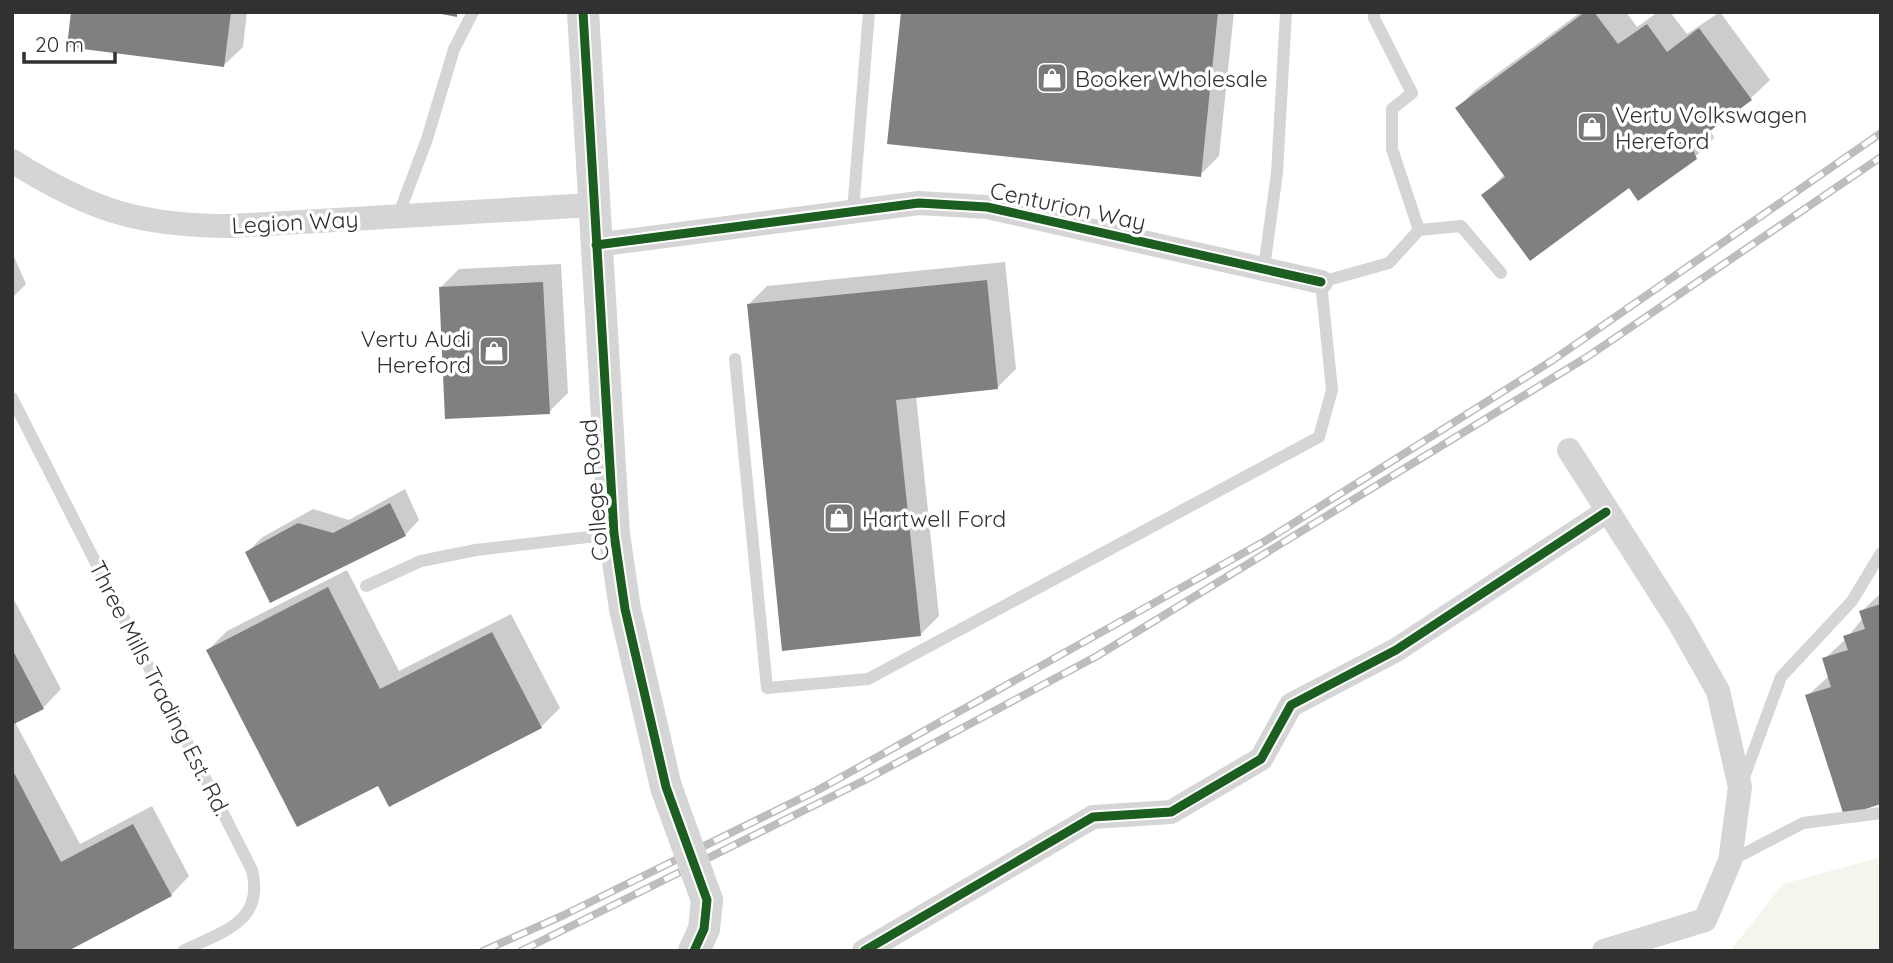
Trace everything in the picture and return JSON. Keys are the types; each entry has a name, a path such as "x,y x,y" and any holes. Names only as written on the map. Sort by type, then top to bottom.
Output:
{"street":[{"name":"College Road","path":"583,12 592,205 614,534 625,608 666,787 707,900 704,929 694,951"},
{"name":"Legion Way","path":"12,162 62,192 134,219 182,226 592,205"},
{"name":"Centurion Way","path":"596,245 919,203 987,207 1321,282"},
{"path":"1569,450 1606,512 1680,624 1718,691 1740,787 1730,861 1705,919 1604,951"},
{"path":"864,951 1093,817 1171,813 1183,806 1261,759 1291,705 1396,650 1606,512"}],"lane":[{"path":"398,216 427,139 454,50 473,12"},
{"path":"853,211 869,12"},
{"path":"1264,268 1277,173 1286,12"},
{"path":"1374,12 1374,18 1412,93 1392,109 1392,149 1419,230"},
{"path":"735,359 766,688 868,678 1319,437 1332,390 1321,282 1389,263 1419,230 1461,226 1502,273"},
{"name":"Three Mills Trading Est. Rd.","path":"12,398 252,870 257,890 252,908 242,921 183,951"},
{"path":"366,586 421,561 476,550 614,534"},
{"path":"1740,787 1781,677 1852,601 1881,553"},
{"path":"1730,861 1803,823 1881,813"}],"shaded area":[{"path":"1881,857 1881,951 1730,951 1783,884"}],"building":[{"path":"71,12 231,12 224,67 67,47"},
{"path":"431,12 457,12 457,17"},
{"name":"Booker Wholesale","path":"901,12 1218,12 1201,177 887,144"},
{"name":"Vertu Volkswagen Hereford","path":"1585,12 1594,12 1618,44 1647,24 1667,52 1699,28 1752,100 1691,145 1697,159 1638,201 1629,188 1530,261 1481,195 1505,177 1455,108"},
{"name":"Hartwell Ford","path":"987,280 998,389 896,400 921,636 782,651 747,304"},
{"name":"Vertu Audi Hereford","path":"543,282 550,414 445,419 439,287"},
{"path":"390,503 406,536 270,603 245,552 298,523 333,533"},
{"path":"328,587 380,689 492,632 542,728 389,807 378,786 297,827 206,650"},
{"path":"1881,604 1881,804 1844,816 1805,695 1831,687 1822,658 1848,650 1843,636 1865,629 1859,611"},
{"path":"12,649 44,709 12,725"},
{"path":"12,769 61,862 133,824 172,896 68,951 12,951"}],"railway":[{"path":"483,951 564,915 818,790 1265,541 1553,360 1881,133"},
{"path":"521,951 863,781 1097,656 1587,357 1881,157"}],"cycle path":[{"path":"583,12 614,534 625,609 666,787 707,900 704,929 694,951"},
{"path":"596,245 919,203 987,207 1321,282"},
{"path":"864,951 1093,817 1171,812 1261,759 1291,705 1396,650 1606,512"}],"place":[{"name":"Booker Wholesale","path":"1052,78"},
{"name":"Vertu Volkswagen Hereford","path":"1592,127"},
{"name":"Vertu Audi Hereford","path":"494,351"},
{"name":"Hartwell Ford","path":"839,518"}]}
